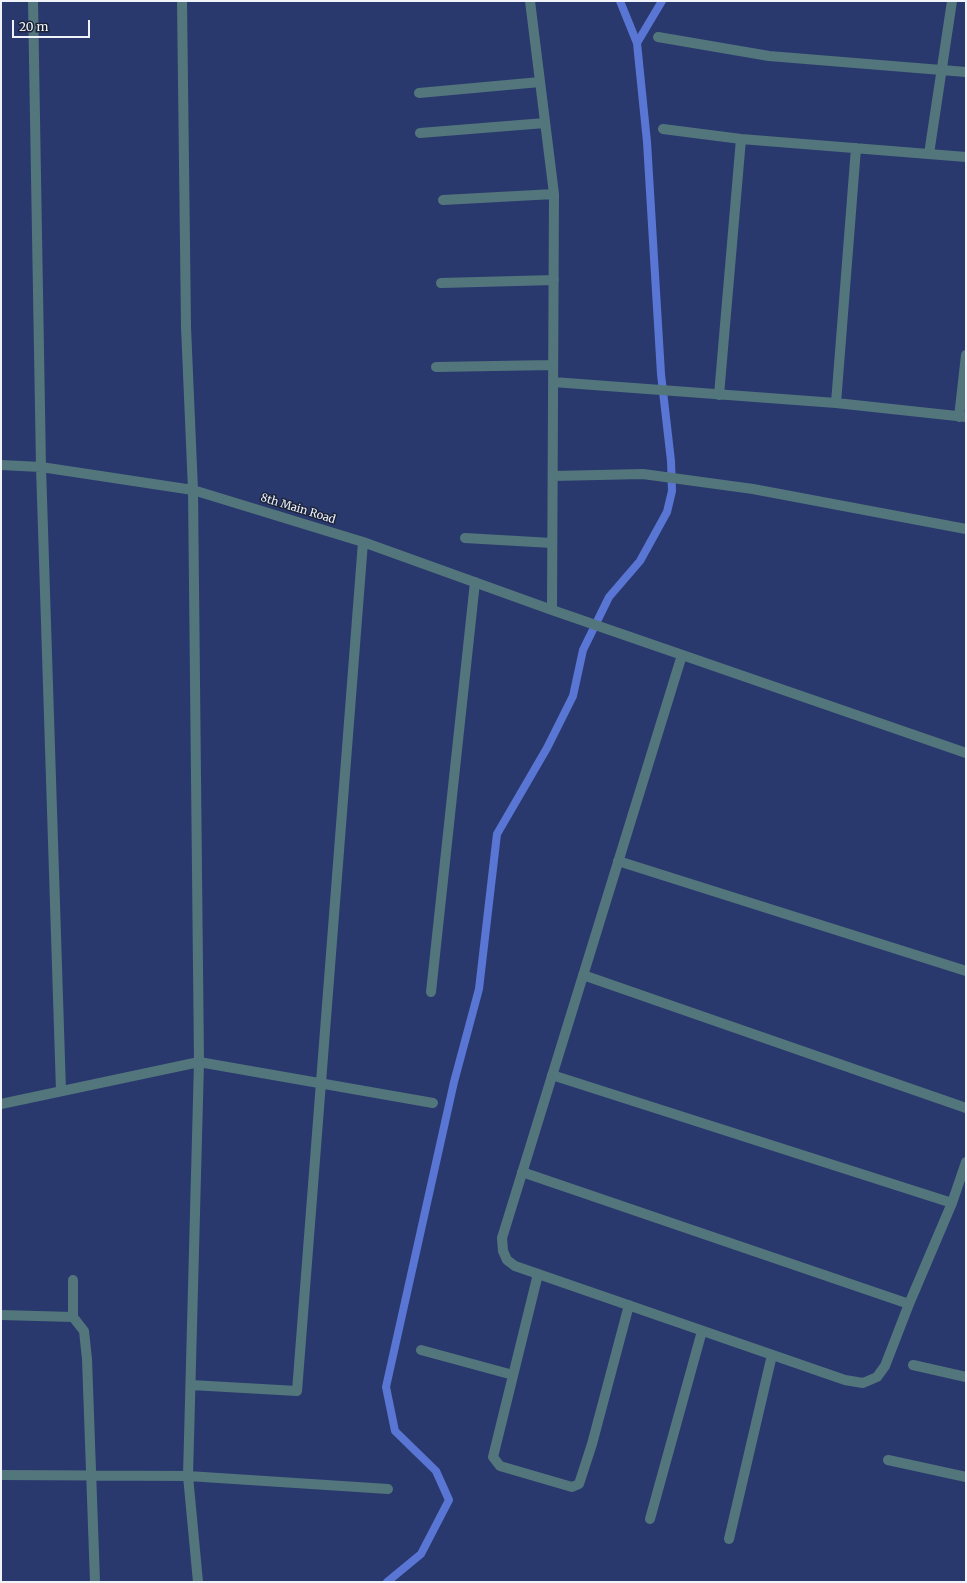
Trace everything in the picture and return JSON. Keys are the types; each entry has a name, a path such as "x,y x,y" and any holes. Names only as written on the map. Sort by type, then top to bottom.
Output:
{"street":[{"path":"33,1 41,467 61,1092"},
{"path":"182,1 186,320 193,490 199,1062 188,1476 198,1582"},
{"path":"530,1 554,194 552,610"},
{"path":"929,154 952,1"},
{"path":"658,37 769,56 966,72"},
{"path":"419,93 540,82"},
{"path":"420,133 545,123"},
{"path":"663,130 741,139 966,157"},
{"path":"719,395 741,139"},
{"path":"836,403 856,148"},
{"path":"443,200 554,194"},
{"path":"440,283 554,280"},
{"path":"553,382 836,403 962,417 966,355"},
{"path":"436,367 553,365"},
{"name":"8th Main Road","path":"1,465 41,467 193,490 364,542 552,610 966,753"},
{"path":"553,476 643,474 753,489 966,529"},
{"path":"465,538 552,542"},
{"path":"191,1385 297,1390 364,542"},
{"path":"431,992 475,582"},
{"path":"682,655 502,1238 503,1251 507,1260 515,1266 629,1306 845,1380 863,1383 877,1378 885,1366 909,1304 952,1203 966,1162"},
{"path":"618,861 966,970"},
{"path":"583,975 966,1108"},
{"path":"1,1104 199,1062 433,1103"},
{"path":"552,1075 952,1203"},
{"path":"522,1172 909,1304"},
{"path":"538,1274 493,1457 500,1466 572,1487 580,1484 629,1306"},
{"path":"73,1280 73,1317 84,1331 86,1346 95,1582"},
{"path":"1,1315 73,1317"},
{"path":"650,1519 702,1331"},
{"path":"421,1350 513,1375"},
{"path":"729,1539 772,1355"},
{"path":"913,1365 966,1377"},
{"path":"888,1460 966,1477"},
{"path":"1,1475 91,1474 188,1476 388,1489"}],"waterway":[{"path":"387,1582 421,1554 449,1500 436,1471 395,1431 386,1387 454,1082 479,989 497,834 547,748 573,696 583,650 609,597 640,561 667,512 672,491 671,461 661,374 647,142 637,43 620,1"},
{"path":"637,43 662,1"}]}
